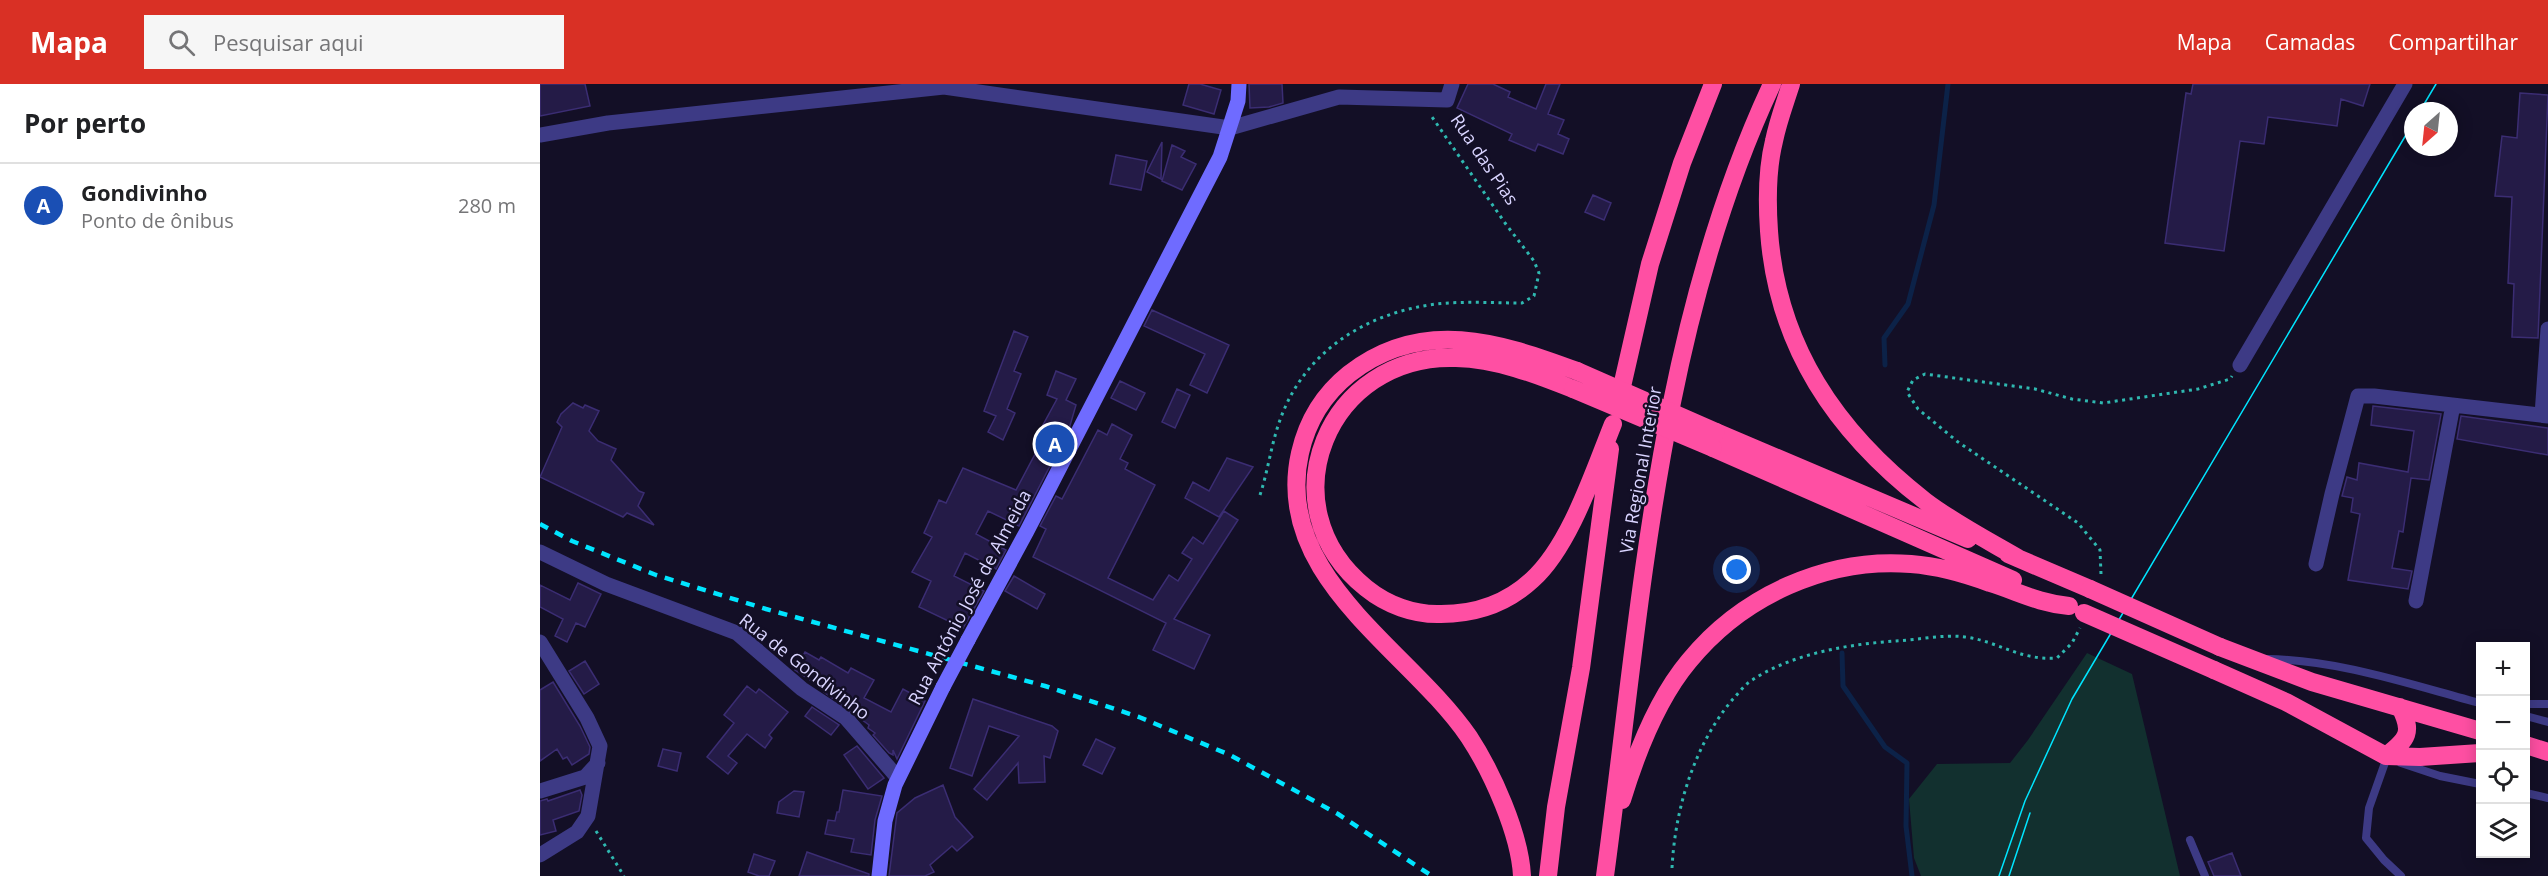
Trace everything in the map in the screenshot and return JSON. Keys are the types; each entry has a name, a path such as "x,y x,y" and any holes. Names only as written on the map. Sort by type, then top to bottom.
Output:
{"highway":[{"name":"Via Regional Interior","path":"1548,876 1556,807 1581,668 1613,424 1650,264 1682,163 1713,84"},
{"name":"Via Regional Interior","path":"1605,876 1636,626 1665,435 1695,306 1717,230 1743,151 1772,84"},
{"path":"1791,84 1773,142 1768,215 1776,286 1803,361 1830,406 1849,430 1881,463 1927,502 2018,558"},
{"path":"1522,876 1512,830 1501,797 1468,737 1421,680 1359,618 1338,593 1308,545 1300,520 1296,488 1297,466 1303,443 1321,403 1341,381 1364,363 1392,349 1419,341 1455,339 1493,344 1714,440 1924,539 2286,702 2386,756 2420,757 2476,753"},
{"path":"1575,380 1490,361 1454,357 1422,360 1396,368 1374,379 1355,393 1339,412 1320,449 1316,470 1317,513 1324,537 1336,558 1355,580 1380,599 1402,608 1431,615 1462,614 1486,609 1511,596 1533,579 1556,550 1578,510 1613,424"},
{"path":"1714,440 2018,558 2250,659 2312,682 2476,730"},
{"path":"1610,839 1627,783 1672,684 1688,661 1708,640 1744,610 1770,594 1819,574 1847,567 1911,564 1989,582 2046,604 2077,609"},
{"path":"2386,756 2400,746 2408,734 2406,718 2400,707"},
{"path":"2530,746 2548,752"},
{"path":"2530,754 2548,758"}],"main road":[{"name":"Rua António José de Almeida","path":"879,876 885,821 898,778 943,687 1027,531 1214,168 1230,128 1238,101 1239,84"}],"street":[{"path":"540,135 608,123 944,87 1230,128 1339,97 1447,100 1452,84"},
{"path":"2240,364 2405,84"},
{"path":"2316,564 2358,396 2545,416 2548,329"},
{"path":"2416,601 2453,405"},
{"name":"Rua de Gondivinho","path":"540,552 606,584 737,633 802,689 846,718 898,778"},
{"path":"540,642 587,718 600,746 588,816 577,832 540,855"},
{"path":"540,791 585,777 598,763"}],"lane":[{"path":"2250,659 2292,660 2366,673 2476,701"},
{"path":"2530,704 2548,704"},
{"path":"2530,717 2548,722"},
{"path":"2402,876 2384,860 2366,838 2369,808 2386,756 2439,776 2476,783"},
{"path":"2530,794 2548,798"},
{"path":"2190,840 2205,876"}],"path":[{"name":"Rua das Pias","path":"1421,99 1458,156 1534,261 1539,273 1534,297"},
{"path":"588,816 624,876"}],"green space":[{"path":"2087,653 2132,674 2180,876 1921,876 1914,858 1909,799 1937,764 2010,763"}],"building":[{"path":"540,84 585,84 590,106 540,116"},
{"path":"1189,84 1200,84 1221,90 1214,114 1183,105"},
{"path":"1249,84 1282,84 1283,103 1269,107 1250,108"},
{"path":"1468,84 1493,84 1510,92 1508,97 1536,109 1546,84 1560,84 1548,114 1564,120 1558,134 1569,139 1563,154 1538,144 1535,151 1509,140 1512,134 1457,108"},
{"path":"2193,84 2370,84 2363,106 2341,99 2337,126 2268,117 2264,144 2240,141 2224,251 2165,243 2186,93 2191,94"},
{"path":"2520,93 2548,95 2538,338 2512,337 2514,284 2508,283 2512,197 2495,196 2502,136 2517,138"},
{"path":"1162,142 1161,179 1147,172"},
{"path":"1172,145 1185,151 1181,157 1196,164 1182,190 1162,181"},
{"path":"1116,155 1147,161 1141,190 1110,184"},
{"path":"1593,195 1611,203 1604,220 1585,212"},
{"path":"1152,310 1229,345 1207,393 1190,385 1205,354 1144,326"},
{"path":"1014,331 1028,337 1014,371 1021,374 1007,409 1015,413 1003,440 988,432 996,416 984,411"},
{"path":"1056,371 1076,379 1066,400 1076,405 1069,429 1019,526 988,511 976,534 1006,550 996,569 965,553 954,576 984,591 963,628 919,607 931,581 912,572 932,537 924,533 939,500 946,503 963,468 1016,490 1043,439 1037,436 1057,399 1047,395"},
{"path":"1120,381 1145,393 1136,410 1111,398"},
{"path":"1177,389 1190,395 1175,428 1162,422"},
{"path":"573,403 583,408 585,405 599,411 589,431 598,441 616,449 611,460 639,491 644,493 638,506 654,525 627,513 623,517 540,477 562,427 557,422 561,414"},
{"path":"2373,406 2441,414 2429,480 2411,478 2403,532 2399,531 2392,568 2412,571 2408,589 2348,580 2360,514 2351,512 2353,498 2342,496 2347,477 2357,480 2359,463 2408,472 2414,431 2371,425"},
{"path":"2461,416 2548,428 2548,455 2457,439"},
{"path":"1112,424 1132,435 1120,459 1128,463 1125,469 1155,485 1108,578 1153,600 1169,575 1178,581 1192,559 1182,553 1193,537 1203,544 1224,511 1238,520 1174,619 1210,635 1194,669 1153,650 1166,623 1033,557 1046,529 1040,526 1056,496 1062,499 1098,430 1107,435"},
{"path":"1227,458 1253,467 1219,517 1185,498 1193,482 1209,491"},
{"path":"1014,576 1045,594 1037,609 1005,591"},
{"path":"578,583 601,594 585,627 576,623 567,642 555,636 563,619 540,607 540,585 570,600"},
{"path":"805,652 819,660 821,657 848,673 851,668 874,680 864,698 891,712 903,689 925,701 897,759 893,750 893,755 873,735 875,733 868,728 869,725 824,692 825,690 795,670"},
{"path":"585,661 599,684 584,694 569,671"},
{"path":"553,682 590,747 589,754 572,765 567,757 563,759 557,749 540,761 540,690"},
{"path":"747,686 756,693 759,689 788,712 769,735 772,738 765,748 747,734 728,756 737,763 728,774 707,757 734,723 724,715"},
{"path":"973,699 1052,726 1058,731 1050,758 1044,756 1045,782 1019,783 1018,763 987,800 974,789 1019,736 989,726 972,776 950,768"},
{"path":"812,707 839,725 831,735 805,716"},
{"path":"1096,739 1115,748 1102,774 1083,765"},
{"path":"857,746 884,778 868,789 844,755"},
{"path":"663,749 681,753 677,771 658,766"},
{"path":"943,785 955,817 973,837 957,851 952,846 930,865 934,872 925,876 889,876 897,813 915,798"},
{"path":"580,790 582,795 579,811 553,820 556,831 540,835 540,801 547,799 548,801"},
{"path":"843,790 882,796 875,820 871,855 851,852 854,839 825,834 828,820 835,821 837,812 839,812"},
{"path":"794,791 804,792 799,817 777,813 779,802"},
{"path":"807,852 869,874 869,876 799,876"},
{"path":"2232,853 2241,876 2214,876 2208,862"},
{"path":"754,854 775,861 769,876 759,876 748,872"}],"waterway":[{"path":"1885,365 1884,338 1908,304 1934,205 1948,84"},
{"path":"1842,653 1843,686 1885,747 1907,763 1906,826 1912,876"}],"tram line":[{"path":"2425,102 2436,84"},
{"path":"1999,876 2025,801 2072,699 2404,138"},
{"path":"2009,876 2030,813"}],"railway":[{"path":"540,524 572,541 656,575 766,609 1045,686 1139,717 1230,755 1338,814 1432,876"}],"place":[{"name":"Gondivinho","path":"1055,444"}]}
